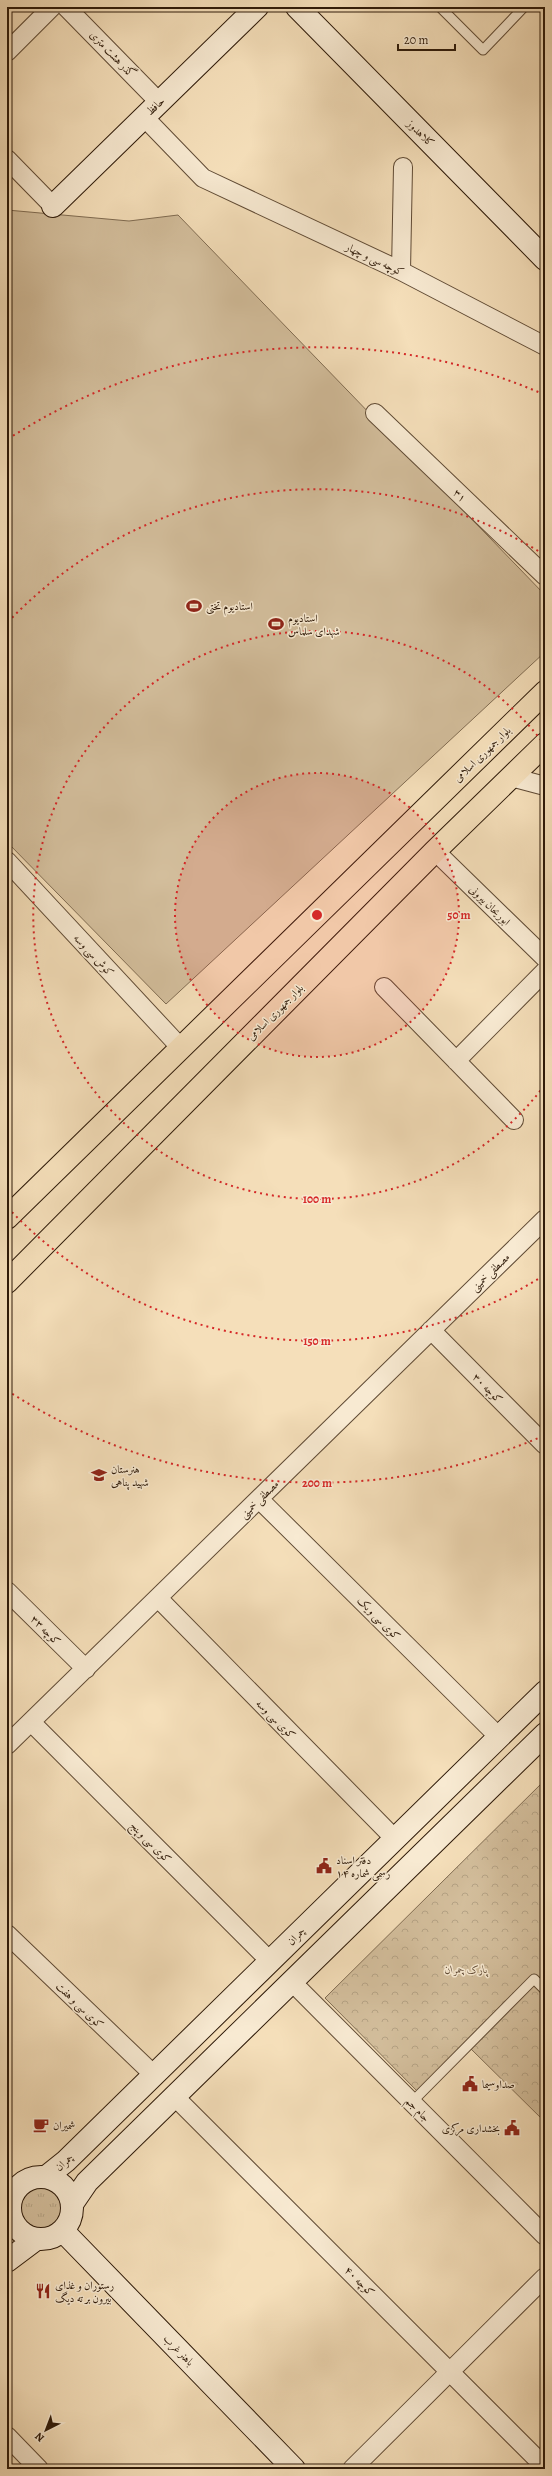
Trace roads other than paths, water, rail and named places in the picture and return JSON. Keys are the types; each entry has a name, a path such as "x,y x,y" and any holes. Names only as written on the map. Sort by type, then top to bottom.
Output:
{"main road":[{"name":"بلوار جمهوری اسلامی","path":"7,1218 545,692"},
{"name":"بلوار جمهوری اسلامی","path":"7,1282 435,851 545,744"}],"street":[{"path":"7,52 52,7"},
{"name":"گذر هشت متری","path":"66,7 159,102"},
{"name":"حافظ","path":"52,206 257,7"},
{"name":"کلاهدوز","path":"297,7 545,258"},
{"name":"کوچه سی و چهار","path":"144,117 203,178 401,271 545,346"},
{"path":"7,159 52,206"},
{"path":"401,271 402,167"},
{"name":"۳۱","path":"375,413 545,576"},
{"path":"511,777 545,786"},
{"name":"ابوریحان بیرونی","path":"435,851 545,958"},
{"name":"کوش سی وسه","path":"7,861 181,1048"},
{"path":"456,1061 545,971"},
{"path":"384,987 514,1120"},
{"name":"مصطفی خمینی","path":"7,1745 545,1219"},
{"name":"کوچه ۳۰","path":"431,1330 545,1444"},
{"name":"کوی سی ویک","path":"259,1499 499,1737"},
{"name":"کوچه ۳۳","path":"7,1591 86,1669"},
{"name":"کوی سی وسه","path":"158,1598 395,1839"},
{"name":"چمران","path":"46,2177 66,2161 545,1692"},
{"name":"کوی سی وپنج","path":"31,1722 270,1961"},
{"path":"72,2204 87,2182 545,1734"},
{"name":"کوی سی و هفت","path":"7,1934 154,2075"},
{"path":"270,1961 292,1982"},
{"name":"جام جم","path":"292,1982 545,2236"},
{"path":"154,2075 175,2097"},
{"name":"کوچه ۴۰","path":"175,2097 545,2467"},
{"path":"46,2177 63,2186 72,2204 72,2214 63,2231 45,2240 35,2240 18,2231 8,2215 13,2180 46,2177"},
{"name":"باهنر غرب","path":"63,2231 294,2469"},
{"path":"7,2261 35,2240"},
{"path":"352,2469 545,2277"},
{"path":"7,2436 39,2469"}],"lane":[{"path":"440,7 483,50 524,7"},
{"path":"411,2103 534,1979 545,1990"}],"place":[{"name":"استادیوم تختی","path":"194,606"},
{"name":"استادیوم شهدای سلماس","path":"276,624"},
{"name":"هنرستان شهید پناهی","path":"99,1475"},
{"name":"دفتر اسناد رسمی شماره ۱۴","path":"324,1866"},
{"name":"صداوسیما","path":"470,2084"},
{"name":"شمیران","path":"41,2125"},
{"name":"بخشداری مرکزی","path":"512,2128"},
{"name":"رستوران و غذای بیرون بر ته دیگ","path":"43,2291"}],"park label":[{"name":"پارک چمران","path":"466,1969"}]}
